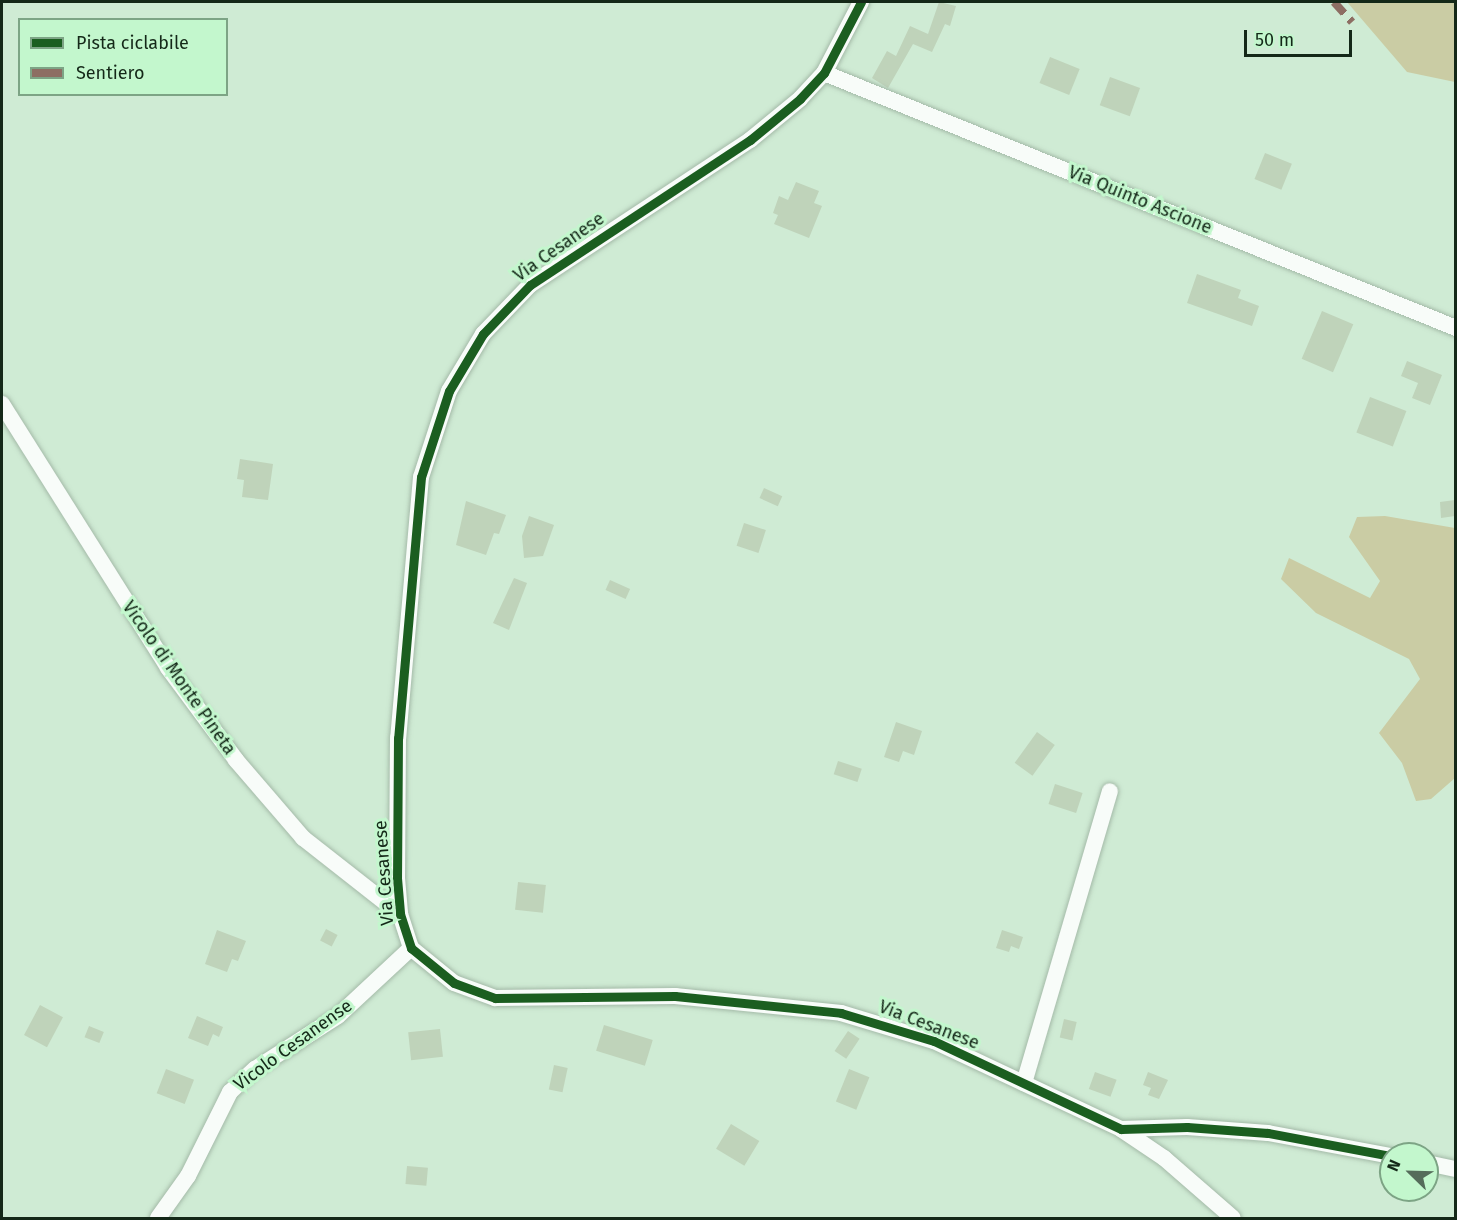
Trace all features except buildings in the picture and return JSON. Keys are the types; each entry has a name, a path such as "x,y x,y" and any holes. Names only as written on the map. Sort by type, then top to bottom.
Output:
{"street":[{"name":"Via Cesanese","path":"861,2 824,73 800,99 750,140 530,285 483,334 458,374 427,452 415,532 398,738 396,841 400,914 411,948 454,983 495,998 675,996 841,1013 934,1041 1121,1129 1187,1127 1268,1133 1379,1154"},
{"name":"Via Quinto Ascione","path":"824,73 1455,327"},
{"name":"Vicolo di Monte Pineta","path":"2,404 168,668 236,760 303,837 400,914"},
{"path":"1024,1083 1110,791"},
{"name":"Vicolo Cesanense","path":"158,1218 188,1176 230,1092 255,1069 338,1016 411,948"},
{"path":"1121,1129 1164,1158 1233,1218"},
{"path":"1439,1166 1455,1169"}],"green space":[{"path":"1347,2 1455,2 1455,82 1407,72"},
{"path":"1385,516 1455,528 1455,778 1431,799 1416,801 1402,763 1379,733 1420,679 1409,659 1316,613 1281,579 1289,558 1370,598 1380,581 1349,537 1357,517"}],"marked path":[{"path":"1334,2 1352,22"}],"cycle path":[{"path":"861,2 824,73 800,99 750,140 530,285 483,334 449,391 421,477 398,738 397,878 400,914 411,948 454,983 495,998 675,996 841,1013 934,1041 1121,1129 1187,1127 1268,1133 1379,1154"}]}
